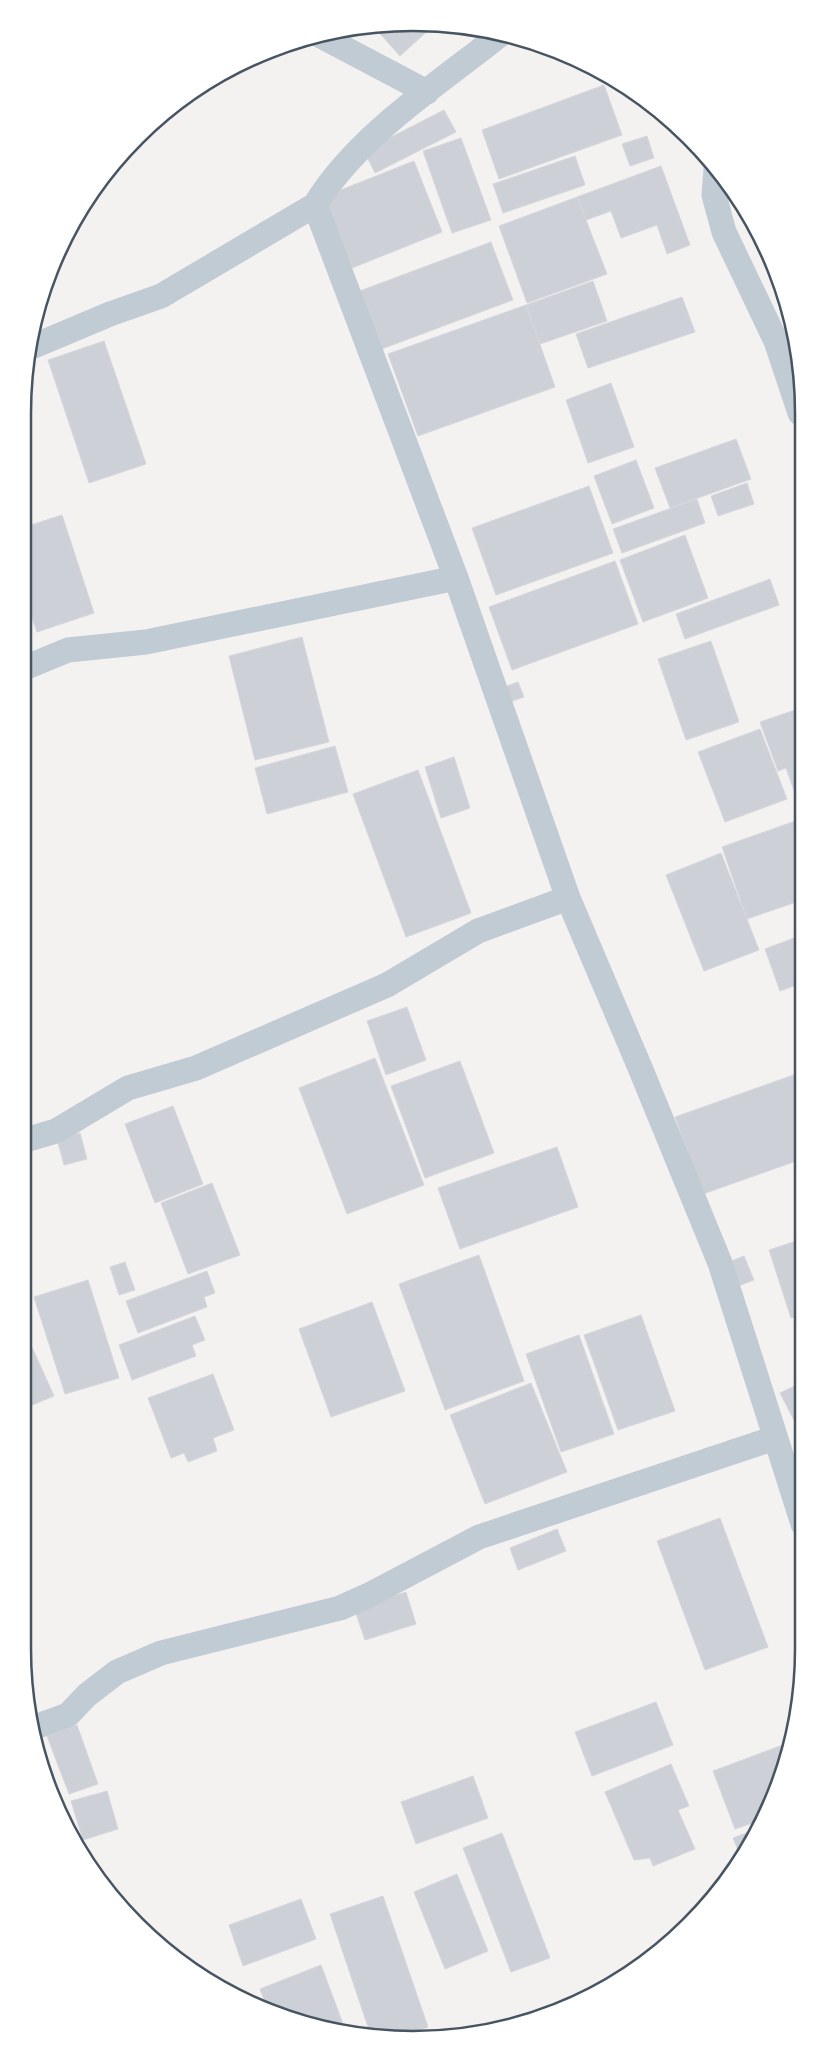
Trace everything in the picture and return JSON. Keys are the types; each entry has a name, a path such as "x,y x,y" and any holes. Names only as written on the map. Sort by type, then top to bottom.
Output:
{"street":[{"path":"38,344 110,314 161,296 315,205 330,181 374,134 493,40"},
{"path":"330,41 427,92"},
{"path":"715,180 714,195 724,232 776,341 794,396"},
{"path":"315,205 456,578 568,898 642,1070 720,1263 795,1499"},
{"path":"31,664 68,650 146,642 456,578"},
{"path":"31,1138 56,1131 128,1088 196,1068 387,985 478,931 568,898"},
{"path":"40,1726 68,1715 88,1695 117,1672 161,1653 340,1608 370,1595 479,1537 775,1438"}],"building":[{"path":"427,32 400,56 379,33"},
{"path":"604,85 622,135 499,179 482,130"},
{"path":"444,110 456,132 375,173 364,151"},
{"path":"647,136 654,158 630,166 622,144"},
{"path":"461,138 491,220 452,233 423,151"},
{"path":"575,156 585,185 503,213 493,184"},
{"path":"414,161 442,232 352,268 323,197"},
{"path":"661,166 690,245 667,254 657,225 621,238 611,211 586,220 577,197"},
{"path":"577,197 607,274 527,303 499,226"},
{"path":"491,242 513,300 379,350 357,292"},
{"path":"593,281 607,321 540,344 526,305"},
{"path":"682,297 695,332 588,368 576,334"},
{"path":"526,305 555,387 418,436 388,354"},
{"path":"104,341 146,464 89,483 48,360"},
{"path":"611,383 634,447 588,463 566,400"},
{"path":"736,439 751,479 670,508 655,468"},
{"path":"636,460 654,508 612,524 594,476"},
{"path":"747,483 754,504 718,516 711,496"},
{"path":"589,486 613,553 496,595 472,528"},
{"path":"697,499 705,523 622,553 613,529"},
{"path":"62,515 94,613 37,632 31,615 31,525"},
{"path":"685,535 708,598 643,622 620,560"},
{"path":"615,561 638,624 512,670 489,607"},
{"path":"770,579 779,605 685,639 676,614"},
{"path":"302,637 329,742 255,760 229,656"},
{"path":"711,641 739,722 686,740 658,659"},
{"path":"518,682 524,697 504,704 499,689"},
{"path":"795,710 795,794 786,768 778,771 760,722"},
{"path":"760,729 787,799 725,822 698,752"},
{"path":"335,746 348,792 267,814 255,768"},
{"path":"454,757 470,808 441,818 425,767"},
{"path":"418,770 471,913 406,937 353,794"},
{"path":"795,821 795,902 747,919 722,847"},
{"path":"721,853 759,950 704,971 666,875"},
{"path":"795,938 795,986 780,991 765,949"},
{"path":"407,1007 426,1060 386,1075 367,1021"},
{"path":"375,1058 424,1185 347,1214 299,1088"},
{"path":"460,1061 494,1153 425,1178 391,1086"},
{"path":"795,1074 795,1161 703,1194 675,1117"},
{"path":"173,1106 203,1184 155,1203 125,1124"},
{"path":"80,1133 87,1159 64,1165 57,1139"},
{"path":"557,1147 578,1207 460,1249 438,1188"},
{"path":"212,1183 240,1255 188,1274 161,1203"},
{"path":"795,1241 795,1317 791,1318 769,1250"},
{"path":"479,1255 524,1381 445,1410 399,1284"},
{"path":"744,1256 754,1280 733,1288 724,1264"},
{"path":"125,1262 135,1290 119,1295 110,1267"},
{"path":"207,1271 215,1293 204,1297 207,1307 138,1333 126,1301"},
{"path":"88,1280 119,1378 65,1394 34,1297"},
{"path":"372,1302 405,1391 331,1417 299,1329"},
{"path":"641,1315 675,1411 618,1430 584,1335"},
{"path":"195,1316 205,1340 192,1345 196,1356 132,1380 119,1345"},
{"path":"579,1335 614,1434 561,1452 526,1354"},
{"path":"31,1345 54,1396 31,1406"},
{"path":"213,1374 234,1430 213,1438 217,1451 188,1462 184,1453 171,1458 148,1398"},
{"path":"531,1383 567,1472 485,1504 450,1415"},
{"path":"795,1386 795,1422 780,1393"},
{"path":"720,1518 768,1647 705,1670 657,1541"},
{"path":"557,1529 566,1551 518,1570 510,1548"},
{"path":"406,1592 416,1624 365,1640 354,1608"},
{"path":"656,1702 673,1745 592,1776 575,1732"},
{"path":"77,1725 98,1784 69,1794 47,1736"},
{"path":"783,1745 766,1795 753,1823 735,1829 713,1771"},
{"path":"671,1764 689,1806 678,1810 695,1849 653,1866 650,1858 634,1860 605,1792"},
{"path":"473,1776 488,1818 416,1844 401,1802"},
{"path":"107,1791 118,1829 83,1840 71,1801"},
{"path":"502,1833 550,1958 511,1972 463,1848"},
{"path":"748,1833 738,1849 733,1838"},
{"path":"457,1874 488,1951 445,1969 414,1892"},
{"path":"383,1896 428,2027 413,2031 368,2028 330,1914"},
{"path":"301,1899 316,1939 243,1966 229,1925"},
{"path":"321,1965 343,2024 314,2018 267,2002 264,2001 260,1989"}]}
